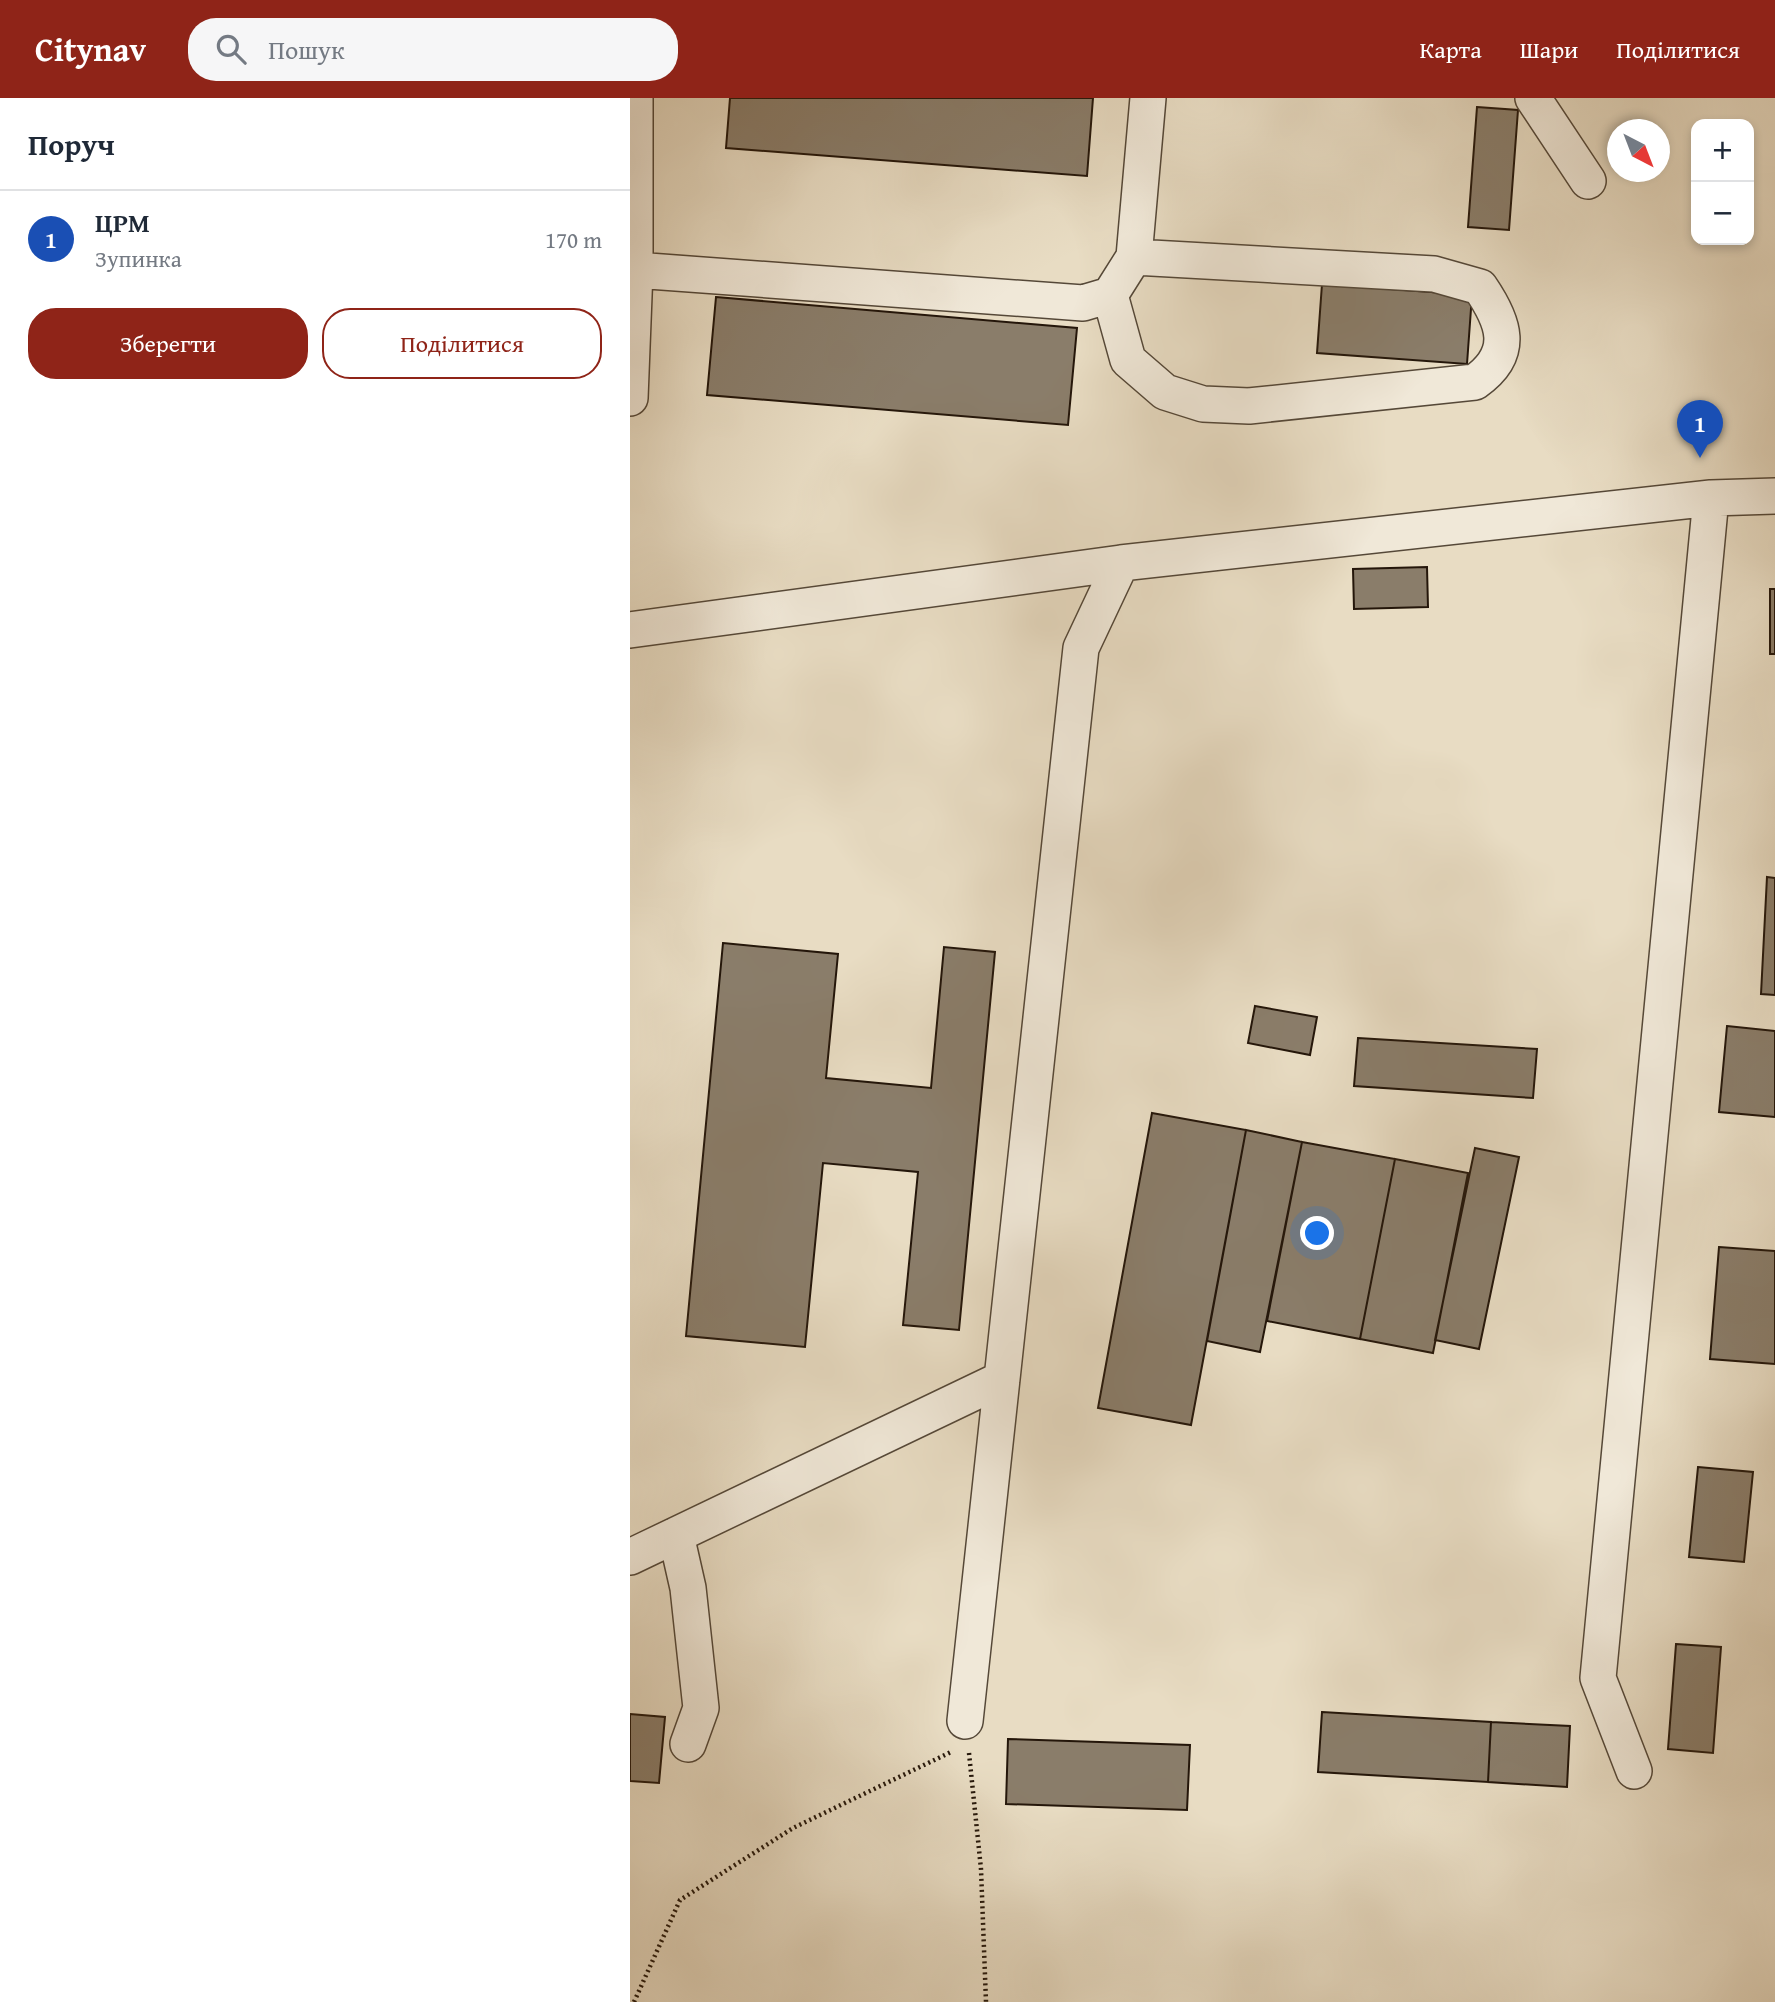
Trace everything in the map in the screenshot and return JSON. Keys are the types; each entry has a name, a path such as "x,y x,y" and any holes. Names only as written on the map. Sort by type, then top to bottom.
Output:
{"street":[{"path":"630,379 635,270 635,98"},
{"path":"635,270 1083,303 1110,295 1134,257 1148,98"},
{"path":"1534,98 1588,181"},
{"path":"1110,295 1128,360 1165,391 1203,404 1249,406 1475,382 1491,371 1501,351 1503,334 1496,311 1480,287 1434,274 1134,257"},
{"path":"630,629 1121,563 1711,498 1775,496"},
{"path":"1634,1771 1598,1678 1711,498"},
{"path":"967,1732 1002,1379 1081,648 1121,563"},
{"path":"630,1557 1002,1379"},
{"path":"676,1535 692,1613 701,1708 688,1744"}],"path":[{"path":"634,2002 681,1900 793,1828 967,1732 981,1869 986,2002"}],"building":[{"path":"730,98 1093,98 1087,176 726,148"},
{"path":"1477,107 1518,110 1509,230 1468,227"},
{"path":"1322,284 1472,295 1467,364 1317,353"},
{"path":"716,297 1077,328 1068,425 707,395"},
{"path":"1427,567 1428,607 1354,609 1353,569"},
{"path":"1770,589 1775,589 1775,654 1770,654"},
{"path":"1767,877 1775,878 1775,995 1761,994"},
{"path":"723,943 838,954 826,1078 931,1088 944,947 995,952 959,1330 903,1325 918,1172 823,1163 805,1347 686,1336"},
{"path":"1255,1006 1317,1017 1310,1055 1248,1043"},
{"path":"1727,1026 1775,1031 1775,1117 1719,1112"},
{"path":"1358,1038 1537,1049 1533,1098 1354,1086"},
{"path":"1152,1113 1246,1130 1191,1425 1098,1408"},
{"path":"1246,1130 1302,1142 1260,1352 1207,1341"},
{"path":"1302,1142 1395,1159 1360,1339 1267,1321"},
{"path":"1475,1148 1519,1157 1479,1349 1435,1340"},
{"path":"1395,1159 1468,1173 1433,1353 1360,1339"},
{"path":"1719,1247 1775,1251 1775,1364 1710,1359"},
{"path":"1698,1467 1753,1472 1744,1562 1689,1557"},
{"path":"1676,1644 1721,1647 1713,1753 1668,1749"},
{"path":"1322,1712 1491,1722 1488,1782 1318,1772"},
{"path":"630,1714 665,1717 659,1783 630,1781"},
{"path":"1491,1722 1570,1726 1567,1787 1488,1782"},
{"path":"1008,1739 1190,1745 1187,1810 1006,1804"}],"place":[{"name":"ЦРМ","path":"1700,458"}]}
